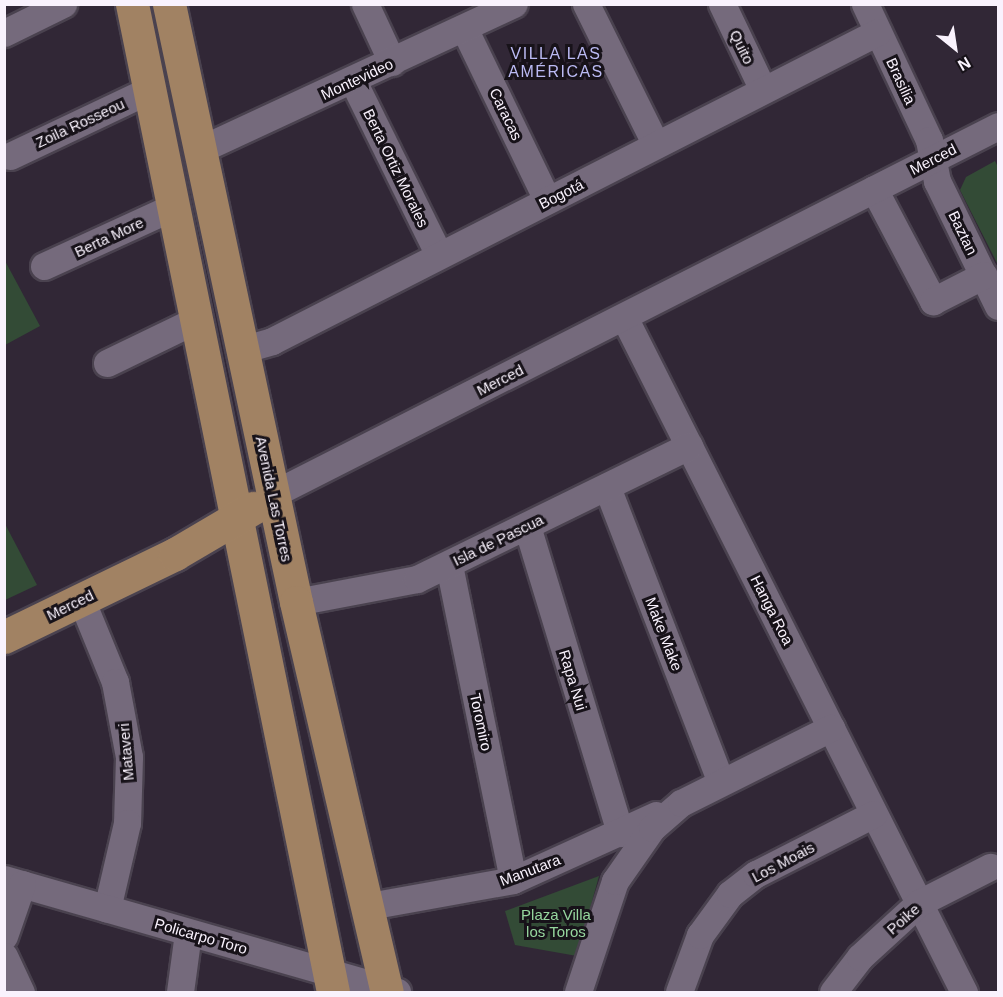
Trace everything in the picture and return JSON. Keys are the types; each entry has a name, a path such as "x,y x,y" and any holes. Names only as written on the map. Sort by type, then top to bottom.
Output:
{"main road":[{"path":"132,4 331,983"},
{"name":"Avenida Las Torres","path":"169,4 241,350 275,493 296,602 390,992"},
{"name":"Merced","path":"4,636 81,599 236,517 275,493"}],"street":[{"path":"4,33 63,4"},
{"path":"365,4 392,62"},
{"path":"586,4 656,145"},
{"name":"Quito","path":"722,4 763,90"},
{"name":"Brasilia","path":"865,4 933,159"},
{"name":"Montevideo","path":"199,150 353,81 464,28 500,7"},
{"name":"Caracas","path":"464,28 547,200"},
{"name":"Bogotá","path":"241,350 272,341 878,32"},
{"name":"Berta Ortiz Morales","path":"353,81 439,255"},
{"name":"Zoila Rosseou","path":"10,156 149,90"},
{"name":"Merced","path":"275,493 999,126"},
{"name":"Baztan","path":"933,159 937,181 999,306"},
{"path":"874,189 933,301 984,275"},
{"name":"Berta More","path":"44,267 173,207"},
{"name":"Hanga Roa","path":"624,317 963,993"},
{"path":"107,363 196,320"},
{"name":"Isla de Pascua","path":"296,602 394,585 449,565 689,446"},
{"name":"Make Make","path":"607,487 722,782"},
{"name":"Rapa Nui","path":"527,526 620,833"},
{"name":"Toromiro","path":"449,565 513,880"},
{"name":"Mataveri","path":"81,599 115,682 129,757 127,823 107,909"},
{"name":"Manutara","path":"369,906 513,880 620,833 831,728"},
{"name":"Manutara","path":"578,993 620,871 652,828 681,803"},
{"name":"Los Moais","path":"679,993 700,935 730,894 756,874 874,814"},
{"name":"Poike","path":"833,993 860,957 919,903 990,867"},
{"path":"4,936 13,881"},
{"name":"Policarpo Toro","path":"13,881 188,933 331,983 390,992"},
{"path":"180,993 188,933"},
{"path":"4,956 21,993"}],"green space":[{"path":"995,161 998,167 998,265 960,190 966,177"},
{"path":"4,259 40,326 5,345 4,345"},
{"path":"4,522 37,585 5,600 4,600"},
{"name":"Plaza Villa los Toros","path":"599,876 577,956 515,945 505,911"}],"district":[{"name":"VILLA LAS AMÉRICAS","path":"556,63"}]}
